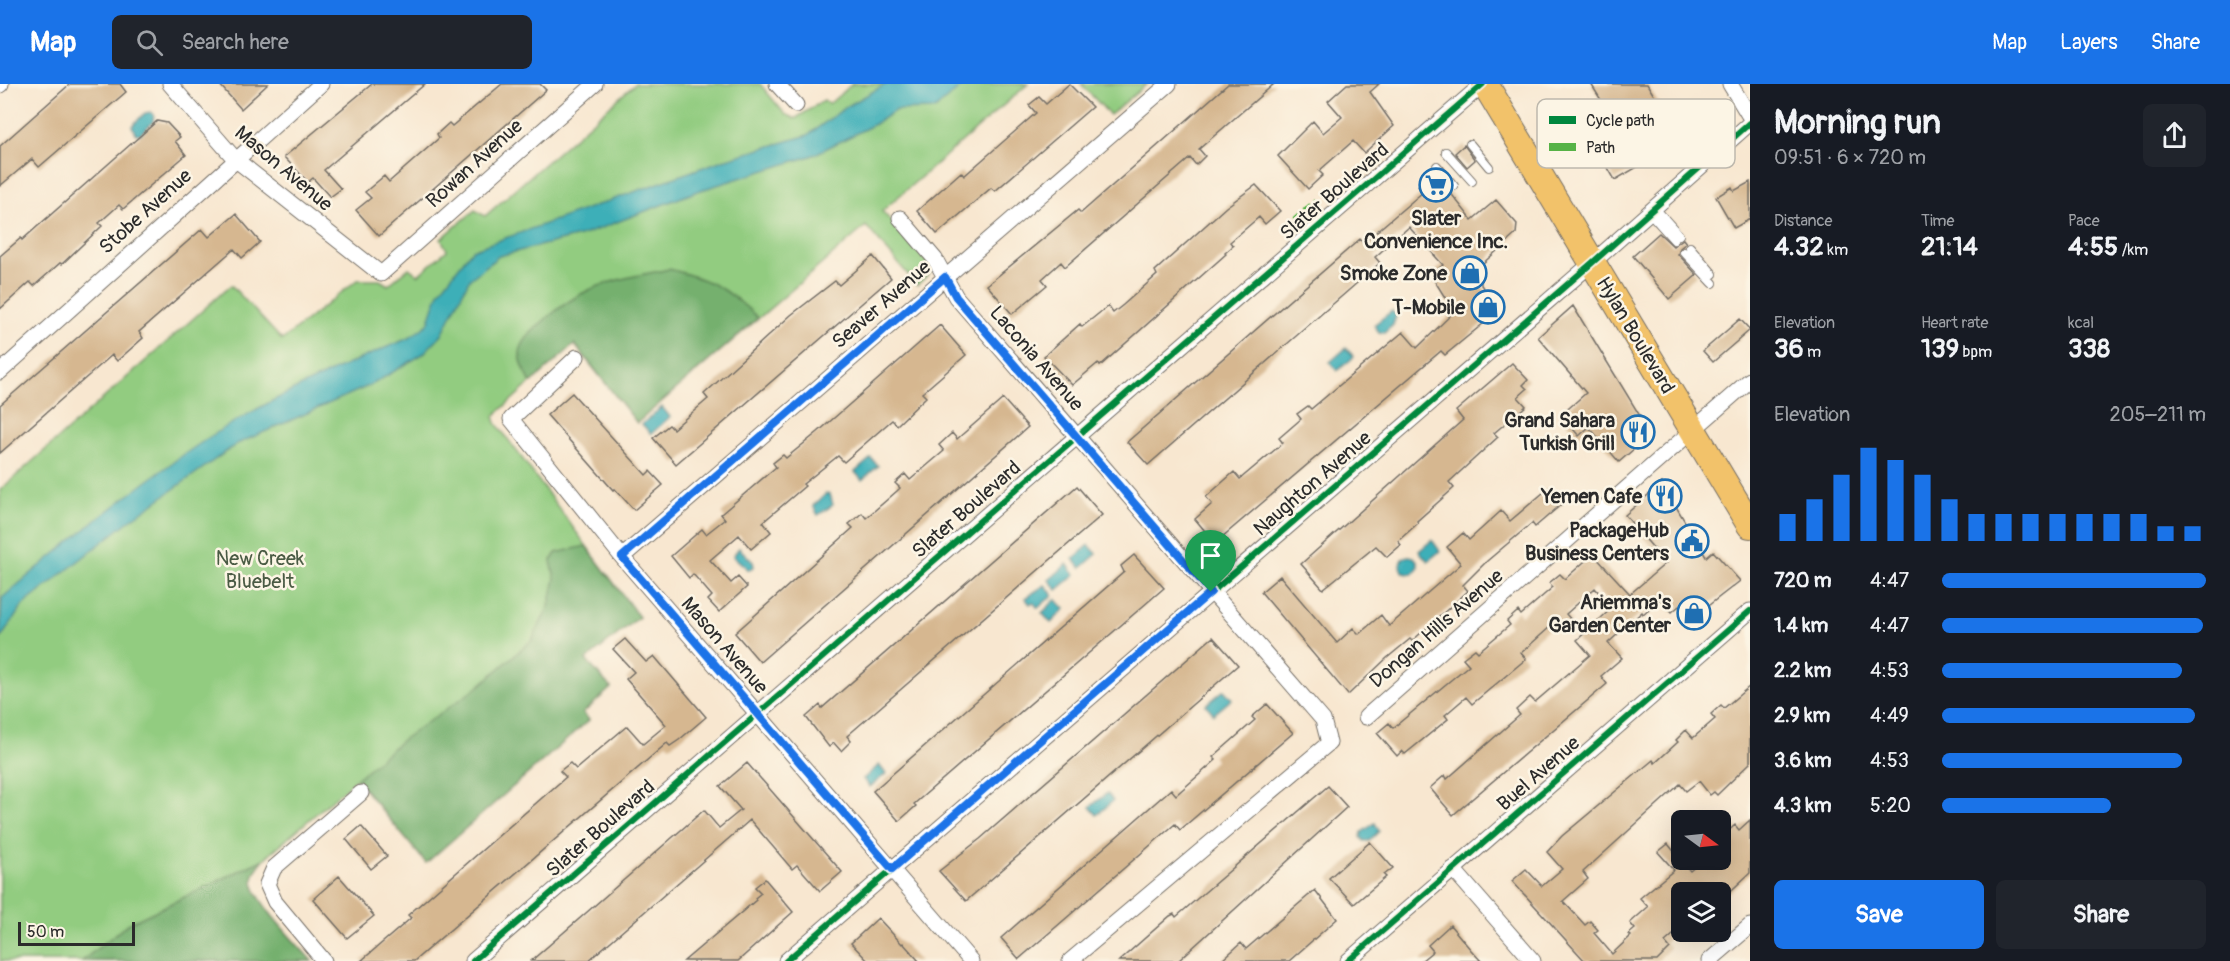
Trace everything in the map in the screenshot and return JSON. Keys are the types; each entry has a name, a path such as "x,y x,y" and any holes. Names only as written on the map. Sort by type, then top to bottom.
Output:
{"main road":[{"name":"Hylan Boulevard","path":"1484,84 1750,525"}],"street":[{"name":"Mason Avenue","path":"170,84 235,159 381,274"},
{"name":"Stobe Avenue","path":"0,372 321,84"},
{"name":"Rowan Avenue","path":"381,274 595,84"},
{"path":"777,84 796,105"},
{"name":"Seaver Avenue","path":"622,557 1169,84"},
{"name":"Slater Boulevard","path":"472,961 1076,435 1484,84"},
{"path":"1730,84 1750,117"},
{"name":"Naughton Avenue","path":"1735,136 1750,123"},
{"name":"Naughton Avenue","path":"786,961 1592,263 1698,168"},
{"name":"Laconia Avenue","path":"900,218 935,259 956,297 1323,720 1329,742 1070,961"},
{"name":"Mason Avenue","path":"577,357 512,419 622,557 971,961"},
{"name":"Dongan Hills Avenue","path":"1366,717 1750,380"},
{"name":"Buel Avenue","path":"1348,961 1750,611"},
{"path":"324,961 274,902 267,884 274,868 361,793"},
{"path":"1453,869 1533,961"},
{"path":"1709,961 1748,931"}],"lane":[{"path":"1470,144 1489,167"},
{"path":"1446,152 1472,181"},
{"path":"1437,166 1454,186"},
{"path":"1651,209 1676,238"},
{"path":"1713,274 1687,249 1713,283"}],"green space":[{"name":"New Creek Bluebelt","path":"635,84 760,84 785,114 795,119 824,100 829,104 852,84 1028,84 882,211 932,267 932,271 917,285 866,226 637,423 574,344 494,416 496,423 639,617 586,660 611,688 583,713 589,720 426,863 356,779 264,859 254,874 255,889 277,922 312,961 0,961 0,490 231,285 282,340 357,280 380,280 388,285 409,268 418,275 447,250 441,239 475,210 485,216"},
{"path":"1081,84 1147,84 1110,115"},
{"path":"669,269 718,286 758,318 637,423 575,344 531,383 522,365 520,353 522,345 537,327 579,295 597,287"},
{"path":"586,546 639,617 586,660 611,688 583,713 589,720 426,863 356,779 402,740 478,687 532,640 549,606 555,579 551,561 556,553"},
{"path":"264,859 254,874 255,889 277,922 312,961 82,961 128,924"}],"water":[{"path":"886,84 964,84 935,109 896,110 873,125 811,156 698,191 583,235 499,256 469,280 442,334 423,354 373,384 237,444 129,521 23,605 0,639 2,598 52,556 155,475 232,423 306,384 409,338 428,324 439,292 472,250 723,160 808,135 846,107"},
{"path":"151,112 154,115 153,122 140,134 136,134 132,126 145,113"},
{"path":"1392,311 1396,316 1393,325 1384,333 1379,332 1374,325"},
{"path":"1346,348 1354,357 1337,371 1330,362"},
{"path":"662,407 670,417 651,434 642,424"},
{"path":"871,458 878,466 862,480 855,472"},
{"path":"826,494 830,494 833,505 818,515 813,506"},
{"path":"1432,540 1440,551 1428,561 1419,551"},
{"path":"1089,545 1097,554 1081,568 1073,559"},
{"path":"739,548 753,562 754,566 749,570 733,556"},
{"path":"1409,556 1415,559 1418,565 1415,571 1409,574 1403,571 1400,565 1403,559"},
{"path":"1067,564 1075,575 1057,590 1049,580"},
{"path":"1045,585 1053,595 1038,608 1033,602 1030,604 1025,598"},
{"path":"1056,599 1065,609 1051,623 1042,613"},
{"path":"1224,690 1232,699 1214,714 1206,705"},
{"path":"879,765 886,774 870,787 863,779"},
{"path":"1107,793 1113,801 1097,815 1090,807"},
{"path":"1375,823 1379,831 1369,841 1364,841 1361,837 1362,832"}],"building":[{"path":"70,84 120,84 126,92 39,167 32,159 0,186 0,146"},
{"path":"219,84 268,84 241,109"},
{"path":"372,84 425,84 324,170 341,189 330,197 313,178 308,182 284,157"},
{"path":"502,84 540,84 546,90 379,236 356,210 371,198 365,192 384,176 389,182 439,138 437,134 449,123 452,126"},
{"path":"1069,84 1092,107 995,191 991,188 937,234 917,211 961,172 964,176 1036,113 1029,105 1039,97 1046,104"},
{"path":"1228,84 1274,84 1199,149 1205,156 1196,165 1190,158 1065,267 1061,262 1042,279 1047,285 1012,314 987,285 1078,210 1081,213"},
{"path":"1347,84 1379,84 1370,92 1394,126 1364,153 1353,141 1319,171 1323,175 1308,189 1278,156 1313,121 1323,133 1342,117 1328,101"},
{"path":"1591,84 1647,84 1656,99 1600,99"},
{"path":"157,121 167,123 180,137 175,141 186,155 123,209 119,205 99,223 102,226 62,264 60,263 34,286 30,282 0,309 0,256 21,238 22,240"},
{"path":"1464,145 1475,160 1467,167 1455,153"},
{"path":"1608,168 1636,168 1615,180"},
{"path":"1434,172 1472,220 1496,200 1517,224 1516,234 1481,265 1481,285 1501,309 1445,355 1441,351 1215,543 1195,519 1212,504 1206,497 1234,472 1240,479 1283,443 1279,438 1301,419 1297,414 1308,406 1311,409 1403,332 1417,348 1454,312 1431,275 1443,265 1409,227 1375,257 1380,263 1148,465 1127,442 1360,239 1363,243 1423,192 1418,186"},
{"path":"1750,182 1750,219 1734,228 1716,197 1732,187 1734,191"},
{"path":"1256,185 1280,211 1265,224 1259,217 1230,242 1233,246 1226,254 1100,366 1098,363 1072,385 1044,356 1080,324 1082,327 1108,306 1113,313 1123,305 1157,275 1155,271 1226,207"},
{"path":"236,214 260,242 242,258 234,249 139,332 143,338 117,361 112,355 0,453 0,405 202,229 209,237"},
{"path":"1659,233 1673,246 1683,239 1686,243 1680,248 1678,254 1697,275 1669,299 1633,256"},
{"path":"873,256 891,278 676,464 653,438 669,425 673,429 708,399 704,394 791,315 835,281 839,285"},
{"path":"1573,306 1651,434 1619,462 1589,427 1579,436 1561,415 1586,393 1538,337"},
{"path":"1740,319 1750,330 1713,362 1703,351"},
{"path":"940,325 966,355 922,393 926,397 897,425 892,420 844,462 838,456 803,484 805,486 763,522 771,532 751,549 739,535 710,560 731,583 738,577 747,587 719,612 708,600 712,596 693,574 689,578 671,556 702,529 706,534 725,519 721,514 776,467 773,463 783,455 786,458 818,432"},
{"path":"1512,363 1528,380 1523,385 1527,389 1518,397 1526,406 1494,433 1498,437 1449,482 1454,488 1398,541 1401,545 1387,557 1376,546 1323,589 1301,564 1463,420 1456,411"},
{"path":"572,393 646,475 650,471 663,485 634,510 615,489 613,490 547,415"},
{"path":"1003,399 1028,427 760,662 735,633 853,528 849,524 862,513 866,518 897,491 900,488 895,483 905,474 910,480 944,451 939,445 952,433 957,439"},
{"path":"1662,483 1706,557 1713,551 1740,581 1691,619 1679,606 1672,612 1661,599 1643,614 1642,612 1608,643 1622,658 1601,676 1607,684 1453,815 1430,788 1445,775 1447,779 1520,715 1516,710 1530,697 1535,702 1590,655 1577,640 1612,608 1595,588 1566,614 1572,621 1555,631 1551,626 1521,653 1526,659 1472,704 1466,697 1445,715 1448,719 1405,754 1402,751 1397,756 1377,733 1389,723 1393,728 1469,665 1463,658 1475,649 1478,652 1510,625 1507,621 1518,611 1521,615 1553,587 1549,583 1560,574 1565,579 1593,554 1630,594 1666,563 1625,515"},
{"path":"1077,486 1102,515 847,736 851,741 841,751 834,743 829,747 806,717 820,705 822,708"},
{"path":"1550,487 1563,503 1535,527 1532,523 1487,561 1463,585 1468,591 1412,641 1410,639 1387,658 1348,695 1261,592 1280,576 1337,643 1353,628 1359,634 1381,615 1389,626 1461,564 1447,547 1463,533 1469,540 1501,511 1510,521"},
{"path":"1134,555 1164,588 914,804 916,806 899,821 873,791 1124,572 1121,566"},
{"path":"1213,637 1238,665 966,901 939,871 980,839"},
{"path":"625,639 646,662 654,656 706,717 670,746 667,743 414,961 361,961 411,918 408,915 566,777 560,771 570,763 576,769 627,726 643,744 666,725 626,679 634,672 613,649"},
{"path":"1750,686 1750,763 1717,795 1714,792 1710,795 1699,781 1686,791 1680,784 1583,872 1588,879 1563,901 1585,925 1590,921 1598,930 1594,933 1612,954 1631,936 1629,934 1635,929 1630,923 1648,907 1640,898 1674,870 1731,870 1731,829 1735,825 1739,830 1750,820 1750,873 1731,891 1731,882 1671,882 1671,937 1665,942 1670,948 1657,961 1585,961 1512,881 1526,869 1542,886 1562,869 1547,852 1562,836 1653,760 1655,763 1678,742 1676,740 1686,730 1693,738 1715,719 1711,714 1721,705 1724,708"},
{"path":"1267,704 1293,733 1180,830 1175,824 1019,959 1001,938 1171,789 1176,795 1216,760 1213,757 1255,720 1252,717"},
{"path":"747,763 842,872 820,891 797,865 792,869 750,820 588,961 531,961 704,810 719,828 741,810 720,786"},
{"path":"1328,786 1347,807 1178,961 1119,961 1170,916 1174,914 1176,917"},
{"path":"361,826 387,856 371,869 346,839"},
{"path":"1370,842 1393,868 1384,875 1386,877 1354,904 1329,878"},
{"path":"1668,844 1671,848 1671,867 1658,852"},
{"path":"339,876 374,916 347,938 313,899"},
{"path":"765,879 793,912 738,961 684,961 756,900 755,898 761,893 755,887"},
{"path":"1315,890 1337,919 1289,961 1221,961 1241,943 1246,949"},
{"path":"878,918 919,961 868,961 851,943"},
{"path":"1450,925 1481,961 1421,961 1433,951 1428,945"}],"marked path":[{"path":"1294,220 1315,201"}],"cycle path":[{"path":"473,961 1483,84"},
{"path":"1735,136 1750,123"},
{"path":"786,961 1699,168"},
{"path":"1348,961 1750,611"}],"place":[{"name":"Slater Convenience Inc.","path":"1436,185"},
{"name":"Smoke Zone","path":"1470,273"},
{"name":"T-Mobile","path":"1488,307"},
{"name":"Grand Sahara Turkish Grill","path":"1638,432"},
{"name":"Yemen Cafe","path":"1665,496"},
{"name":"PackageHub Business Centers","path":"1692,541"},
{"name":"Ariemma's Garden Center","path":"1694,613"}],"route":[{"path":"945,277 956,297 1211,592 892,869 622,557 945,277"}]}
